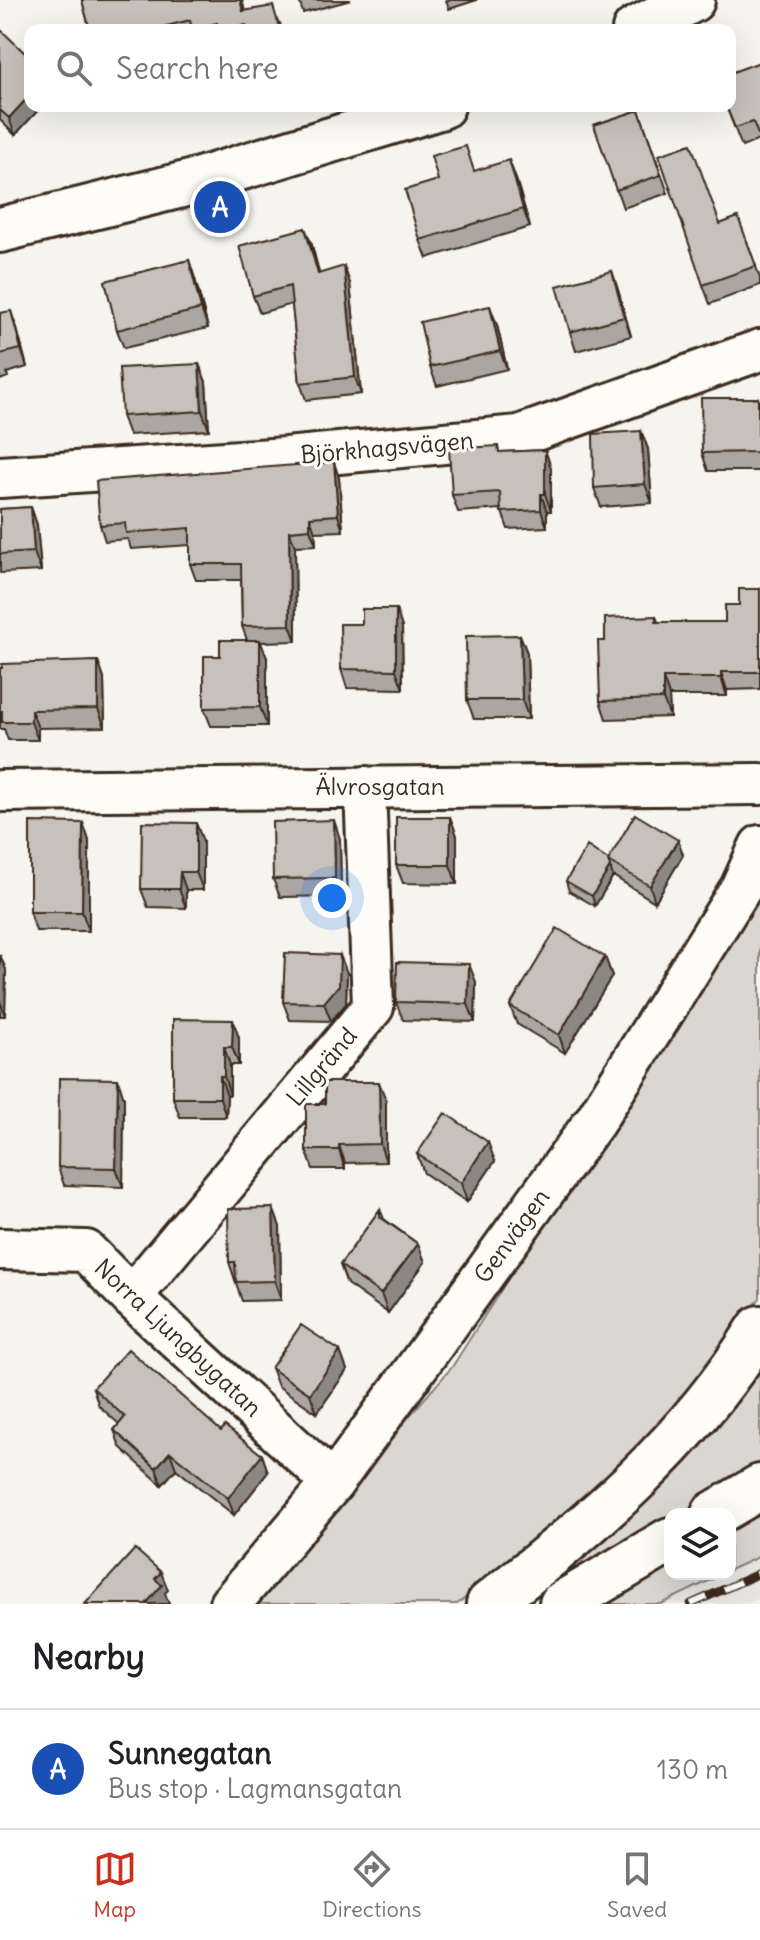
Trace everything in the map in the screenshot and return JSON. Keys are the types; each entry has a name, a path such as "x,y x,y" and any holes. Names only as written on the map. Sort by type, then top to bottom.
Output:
{"street":[{"path":"646,24 692,0"},
{"path":"0,230 190,183 422,112"},
{"name":"Björkhagsvägen","path":"0,477 286,458 519,436 760,350"},
{"name":"Älvrosgatan","path":"0,791 760,784"},
{"name":"Lillgränd","path":"131,1297 373,1007 365,787"},
{"name":"Genvägen","path":"230,1604 333,1483 595,1121 741,888 760,846"},
{"name":"Norra Ljungbygatan","path":"0,1249 86,1251 131,1297 333,1483"},
{"path":"489,1604 629,1489 699,1415 760,1328"},
{"path":"724,1508 760,1487"},
{"path":"562,1604 664,1544"}],"shaded area":[{"path":"760,877 760,1298 691,1391 547,1538 457,1604 247,1604 452,1367 741,912"},
{"path":"760,1368 760,1471 695,1508 664,1508 664,1526 551,1590 687,1455"},
{"path":"760,1511 760,1556 736,1567 736,1525"},
{"path":"760,1556 760,1598 748,1604 661,1604 711,1580 736,1580 736,1567"},
{"path":"664,1568 664,1580 711,1580 661,1604 603,1604"}],"building":[{"path":"82,0 240,0 243,11 273,6 278,24 191,24 190,20 174,24 88,24"},
{"path":"0,29 24,52 24,102 9,118 0,110"},
{"path":"760,62 760,139 753,122 735,128 728,112 736,112 736,71"},
{"path":"640,112 661,175 616,190 594,125"},
{"path":"691,144 720,224 738,217 756,266 703,285 659,155"},
{"path":"466,146 474,171 509,160 523,209 420,240 405,190 438,180 431,156"},
{"path":"305,228 318,274 344,266 355,377 300,383 290,286 253,296 239,246"},
{"path":"189,260 201,309 117,330 105,281"},
{"path":"612,271 624,317 570,332 557,286"},
{"path":"490,306 500,351 430,367 420,322"},
{"path":"11,311 21,349 0,354 0,313"},
{"path":"199,364 202,411 122,416 119,368"},
{"path":"701,398 758,398 758,452 702,453"},
{"path":"641,431 645,484 594,488 593,434"},
{"path":"498,446 499,452 545,450 545,494 541,494 541,510 501,512 500,492 452,495 449,449"},
{"path":"334,462 338,515 310,517 310,529 289,531 290,625 242,626 241,564 190,564 190,528 126,533 125,523 100,525 96,481"},
{"path":"31,507 34,552 0,554 0,509"},
{"path":"739,589 760,589 760,672 721,672 721,678 663,678 663,699 600,701 598,641 605,641 605,618 656,616 656,622 725,622 725,605 739,605"},
{"path":"362,609 396,609 396,670 341,669 340,624 362,624"},
{"path":"520,635 522,700 467,700 466,636"},
{"path":"220,640 260,640 260,707 204,708 204,656 220,656"},
{"path":"98,661 98,709 31,710 31,722 2,722 2,664"},
{"path":"635,814 678,840 650,886 608,861"},
{"path":"396,817 450,817 450,865 396,865"},
{"path":"334,820 335,878 273,879 272,822"},
{"path":"30,822 83,823 82,912 30,912"},
{"path":"142,822 196,823 196,872 180,872 179,889 141,889"},
{"path":"587,846 608,860 610,867 592,896 566,881"},
{"path":"557,928 605,957 559,1035 510,1006"},
{"path":"285,953 340,955 339,985 324,1003 283,1002"},
{"path":"397,962 469,964 468,1004 396,1002"},
{"path":"173,1019 233,1020 232,1047 224,1047 220,1098 173,1098"},
{"path":"59,1078 118,1079 116,1168 58,1167"},
{"path":"325,1082 379,1082 380,1144 339,1145 339,1150 306,1150 306,1104 325,1104"},
{"path":"445,1113 488,1142 461,1183 417,1154"},
{"path":"273,1208 275,1281 236,1282 235,1262 229,1262 228,1209"},
{"path":"380,1209 380,1217 418,1244 381,1294 340,1265"},
{"path":"301,1325 340,1351 310,1394 271,1368"},
{"path":"128,1349 221,1431 225,1426 262,1455 228,1498 170,1452 156,1468 114,1430 125,1417 93,1388"},
{"path":"135,1549 161,1572 155,1579 162,1585 146,1604 85,1604"}],"railway":[{"path":"691,1604 760,1573"}],"place":[{"name":"Sunnegatan","path":"220,207"}]}
